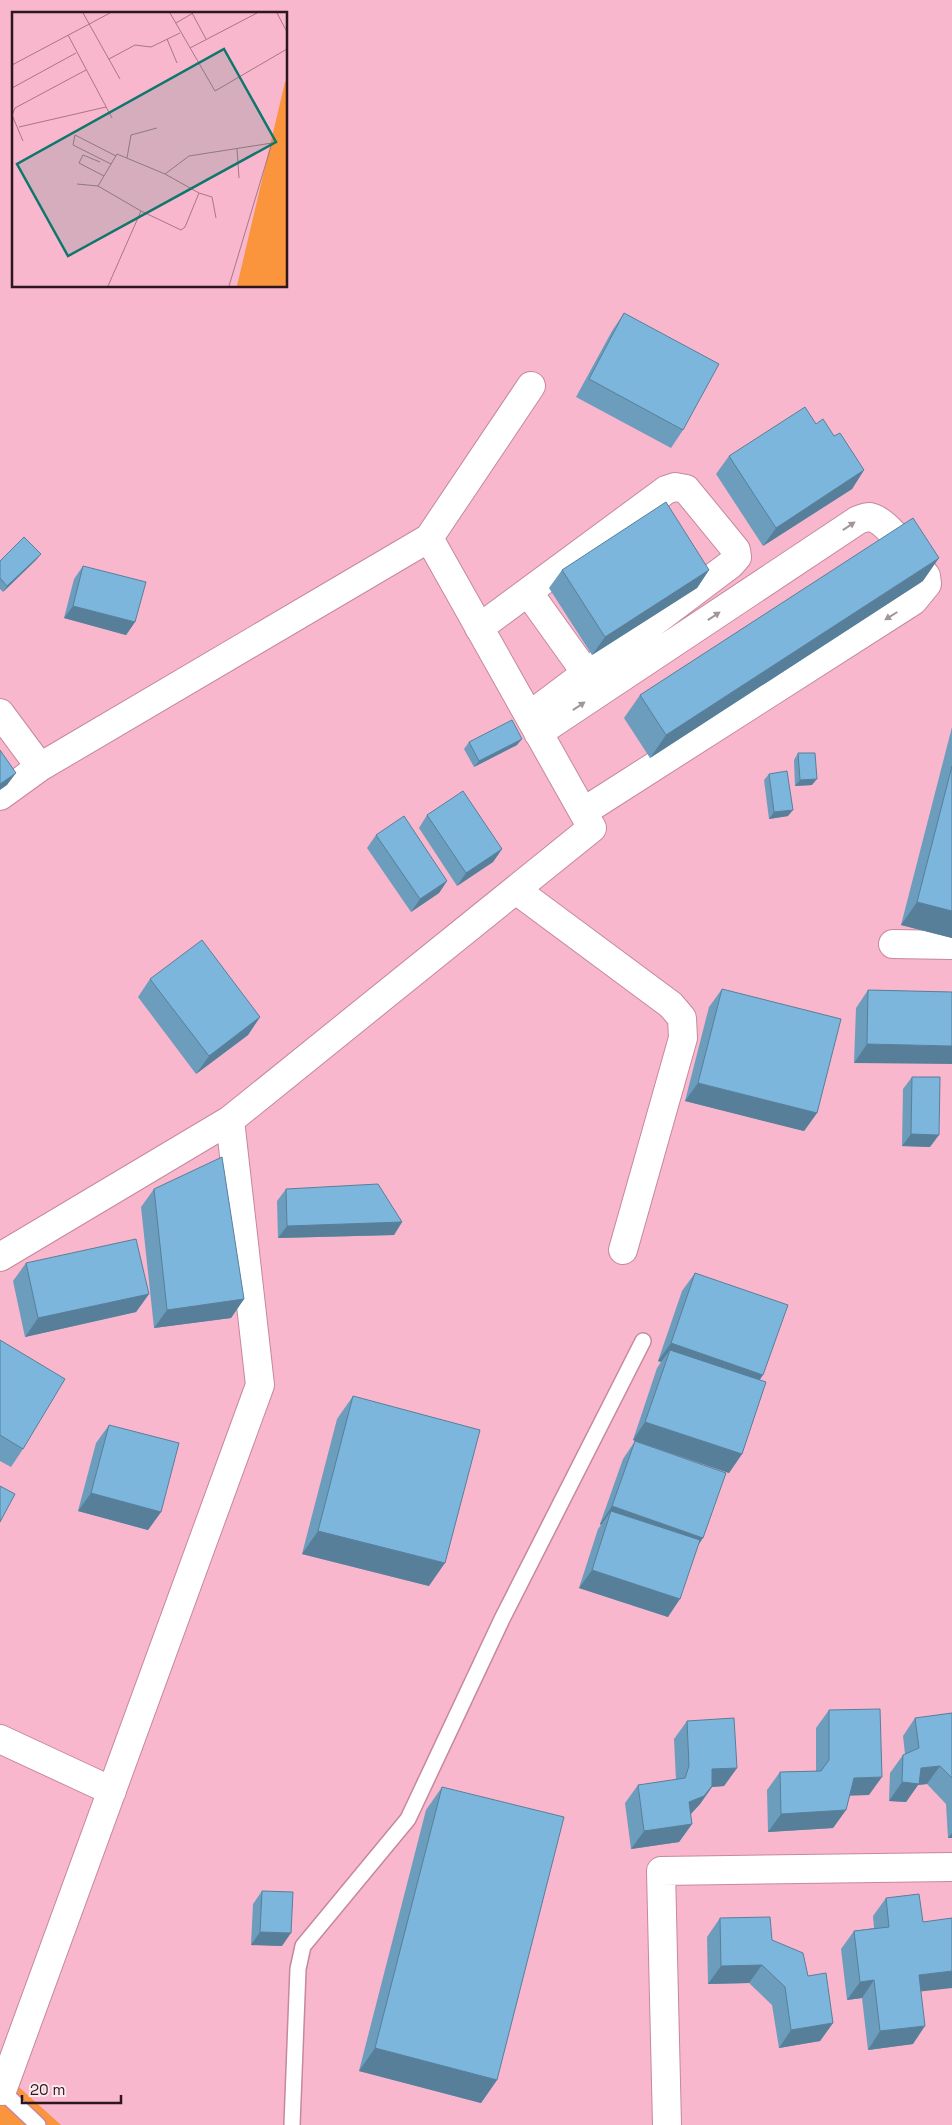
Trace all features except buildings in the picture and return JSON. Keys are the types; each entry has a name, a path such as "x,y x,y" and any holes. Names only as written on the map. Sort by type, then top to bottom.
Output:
{"street":[{"path":"0,796 40,766 429,538 531,386"},
{"path":"480,628 666,490 674,487 686,490 736,550 737,557 731,564 586,672 534,725"},
{"path":"534,725 858,520 868,517 878,521 890,530 926,576 928,584 913,602 583,812"},
{"path":"0,1258 230,1120 592,828 429,538"},
{"path":"528,592 586,672"},
{"path":"0,713 40,766"},
{"path":"516,890 659,994 682,1018 683,1038 623,1250"},
{"path":"893,944 952,946"},
{"path":"1,2090 260,1385 230,1120"},
{"path":"0,1739 112,1791"},
{"path":"667,2125 661,1871 952,1866"}],"lane":[{"path":"292,2125 298,1969 303,1946 408,1819 502,1619 643,1341"},
{"path":"1,2090 38,2125"}],"shaded area":[{"path":"0,2070 61,2125 0,2125"}]}
